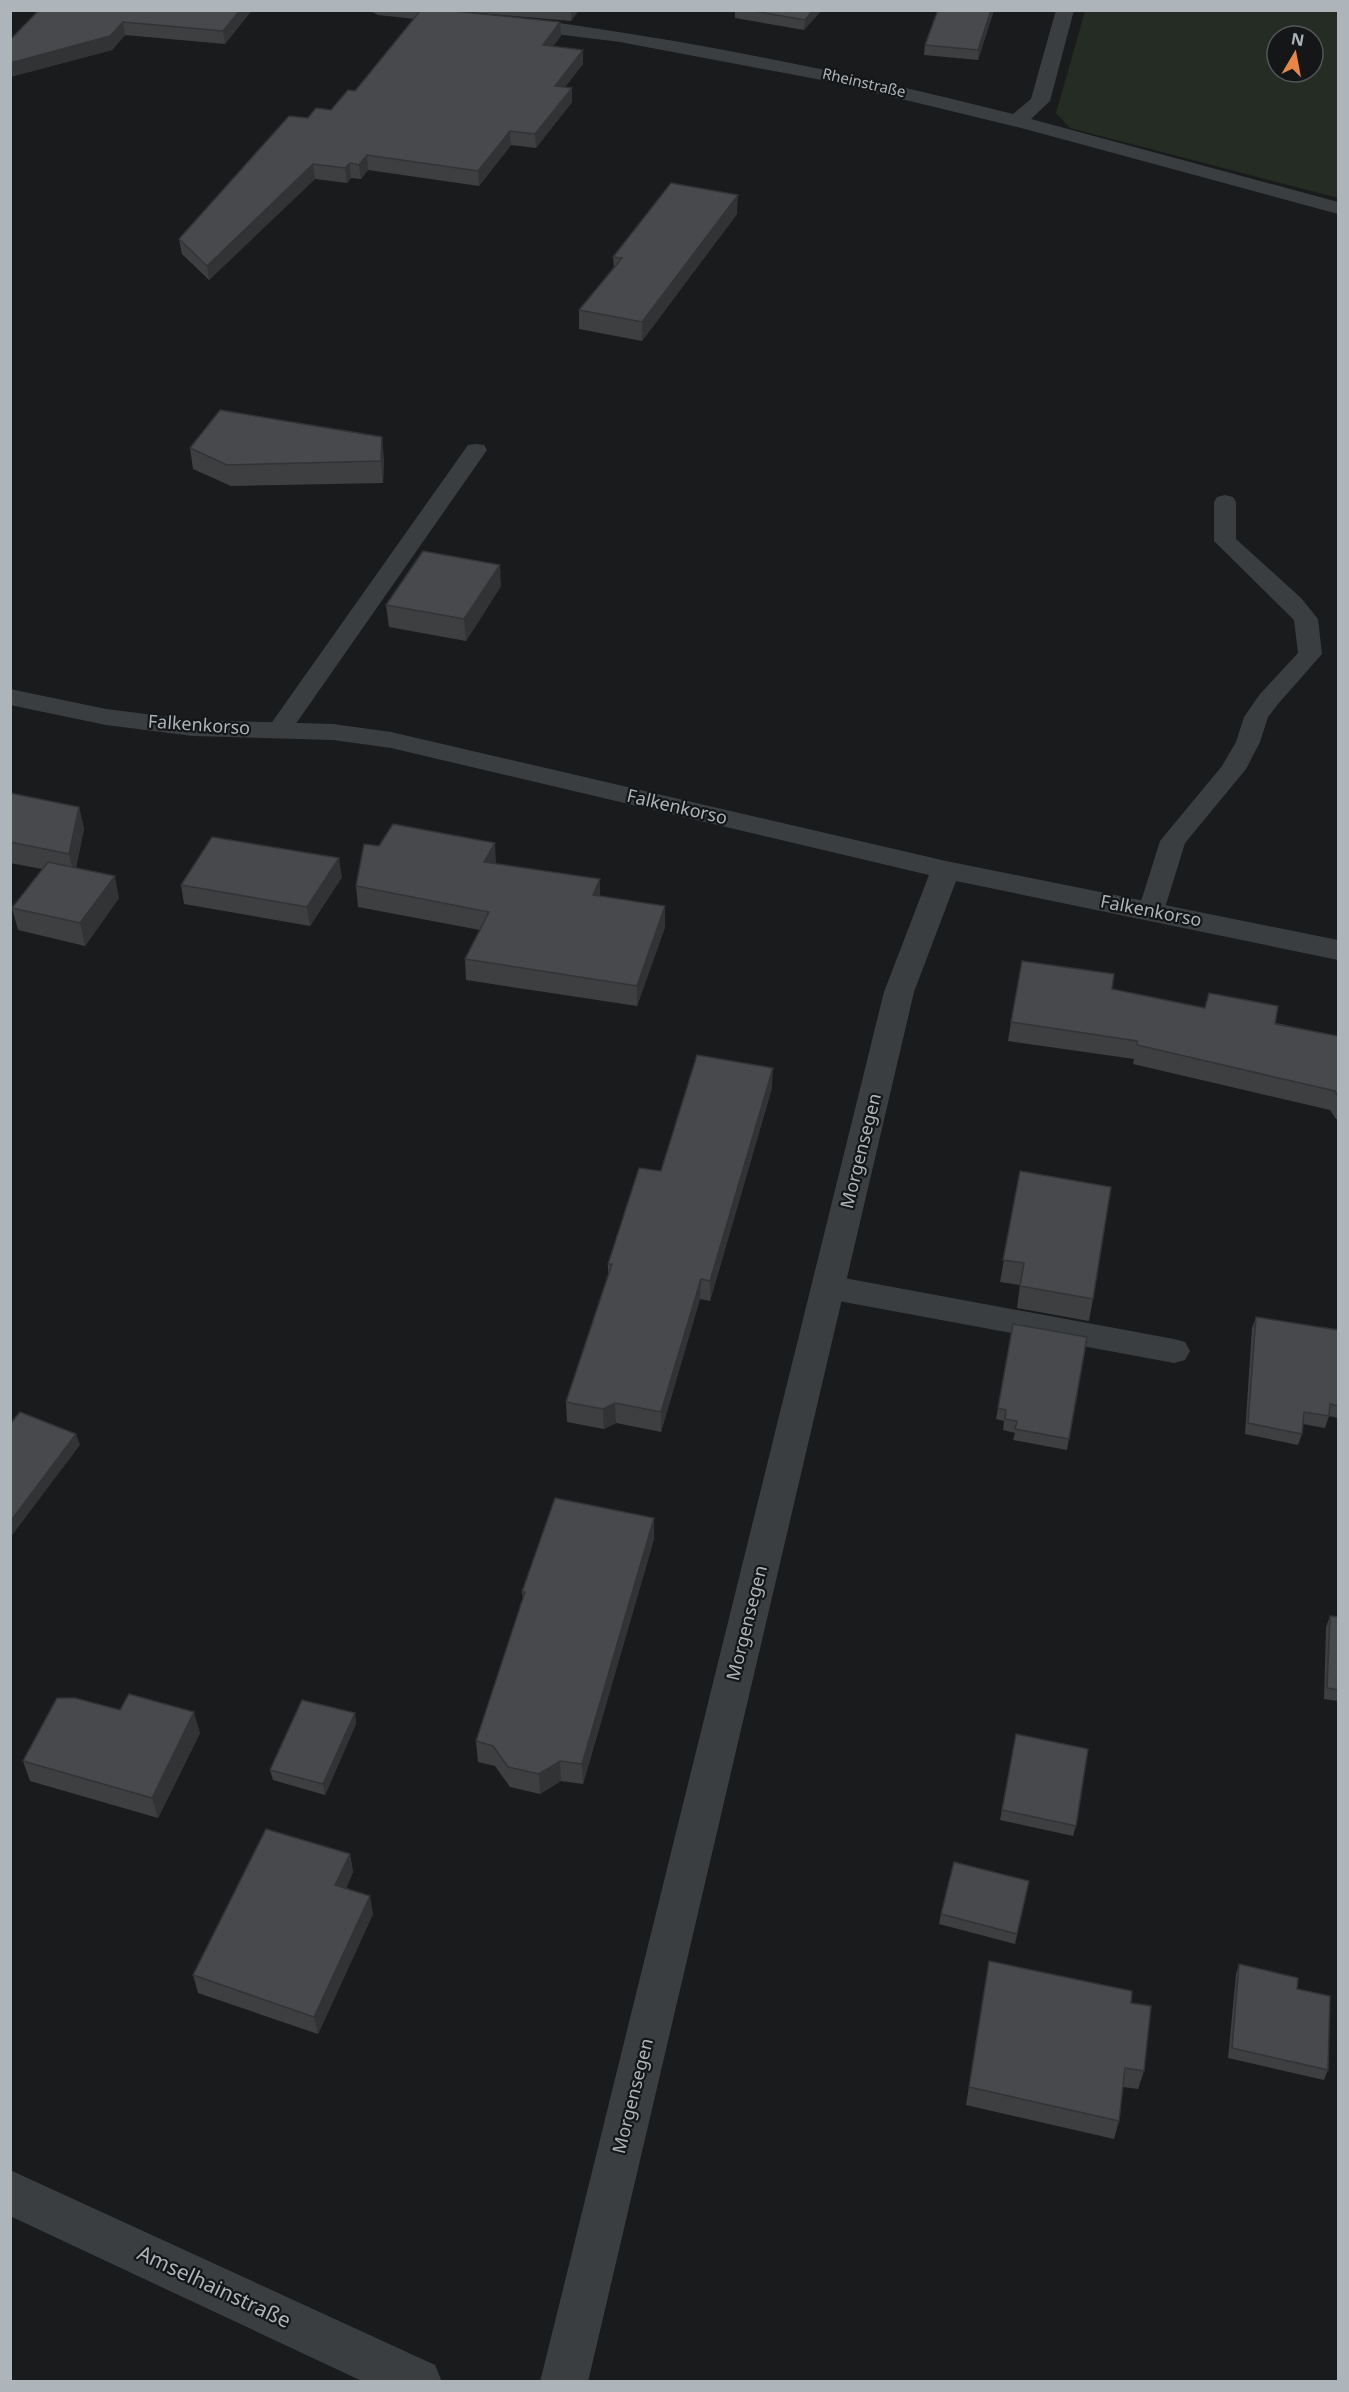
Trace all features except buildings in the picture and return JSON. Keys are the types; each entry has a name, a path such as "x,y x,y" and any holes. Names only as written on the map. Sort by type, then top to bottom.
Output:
{"street":[{"name":"Rheinstraße","path":"378,10 595,31 774,63 879,85 1338,208"},
{"path":"1016,122 1040,101 1065,10"},
{"name":"Falkenkorso","path":"10,697 128,720 193,728 333,732 391,740 946,870 1338,950"},
{"name":"Morgensegen","path":"564,2382 899,992 946,870"},
{"name":"Amselhainstraße","path":"10,2192 418,2382"}],"lane":[{"path":"279,730 476,450"},
{"path":"1151,911 1173,841 1233,769 1248,742 1256,717 1269,699 1310,654 1306,619 1293,603 1225,541 1225,502"},
{"path":"828,1287 1174,1351"}],"shaded area":[{"path":"1085,11 1338,11 1338,198 1070,128 1056,113"}]}
